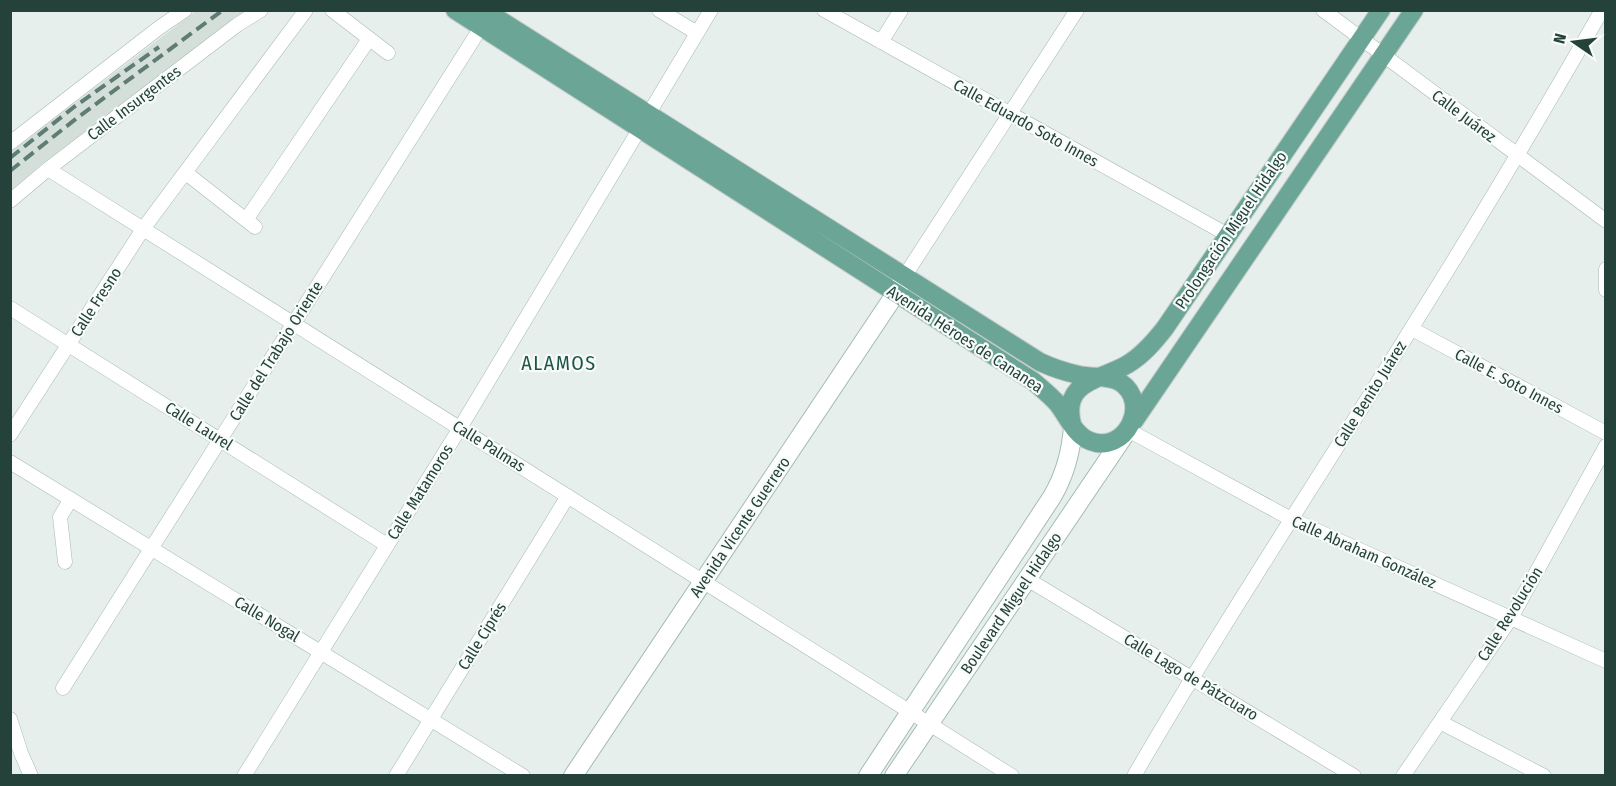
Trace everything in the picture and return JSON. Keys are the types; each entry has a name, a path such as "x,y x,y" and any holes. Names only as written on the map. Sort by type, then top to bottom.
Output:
{"main road":[{"name":"Avenida Héroes de Cananea","path":"455,10 485,17 644,122 900,285 1033,381 1056,401 1073,427 1089,441 1110,442 1120,438 1128,430 1135,409 1133,398 1127,388 1118,381 1108,377 1067,373 1040,362 900,285"},
{"name":"Prolongación Miguel Hidalgo","path":"1073,427 1070,417 1074,396 1087,381 1128,364 1155,342 1381,10"},
{"name":"Prolongación Miguel Hidalgo","path":"1128,430 1414,10"}],"street":[{"path":"10,143 184,10"},
{"name":"Calle Insurgentes","path":"10,201 48,169 237,25 261,10"},
{"name":"Calle Fresno","path":"10,435 143,229 306,10"},
{"path":"332,10 388,53"},
{"path":"659,10 697,33"},
{"name":"Calle Matamoros","path":"244,776 460,428 711,10"},
{"name":"Calle Eduardo Soto Innes","path":"824,10 1228,235"},
{"path":"881,42 901,10"},
{"path":"900,285 1077,10"},
{"name":"Calle Juárez","path":"1323,10 1605,221"},
{"name":"Calle Benito Juárez","path":"1134,776 1191,677 1412,329 1518,156 1602,10"},
{"name":"Calle del Trabajo Oriente","path":"63,688 485,17"},
{"path":"186,173 251,224 369,39"},
{"name":"Calle Palmas","path":"48,169 1012,776"},
{"path":"1605,269 1605,290"},
{"name":"Avenida Vicente Guerrero","path":"573,776 900,285"},
{"name":"Calle Laurel","path":"10,308 387,545"},
{"name":"Calle E. Soto Innes","path":"1412,329 1605,433"},
{"name":"Boulevard Miguel Hidalgo","path":"868,776 1053,497 1070,456 1073,427"},
{"name":"Boulevard Miguel Hidalgo","path":"894,776 1128,430"},
{"name":"Calle Abraham González","path":"1128,430 1291,519 1605,661"},
{"name":"Calle Revolución","path":"1403,776 1511,618 1605,446"},
{"name":"Calle Nogal","path":"10,462 523,776"},
{"name":"Calle Ciprés","path":"396,776 568,496"},
{"path":"1053,497 1074,511"},
{"path":"65,562 60,517 71,499"},
{"name":"Calle Lago de Pátzcuaro","path":"1027,579 1354,776"},
{"path":"10,719 31,776"},
{"path":"1440,722 1544,776"}],"shaded area":[{"path":"196,11 253,11 182,58 39,166 11,190 11,152"}],"railway":[{"path":"10,171 77,118 223,10"},
{"path":"10,158 74,107 159,47"}],"district":[{"name":"ALAMOS","path":"559,363"}]}
